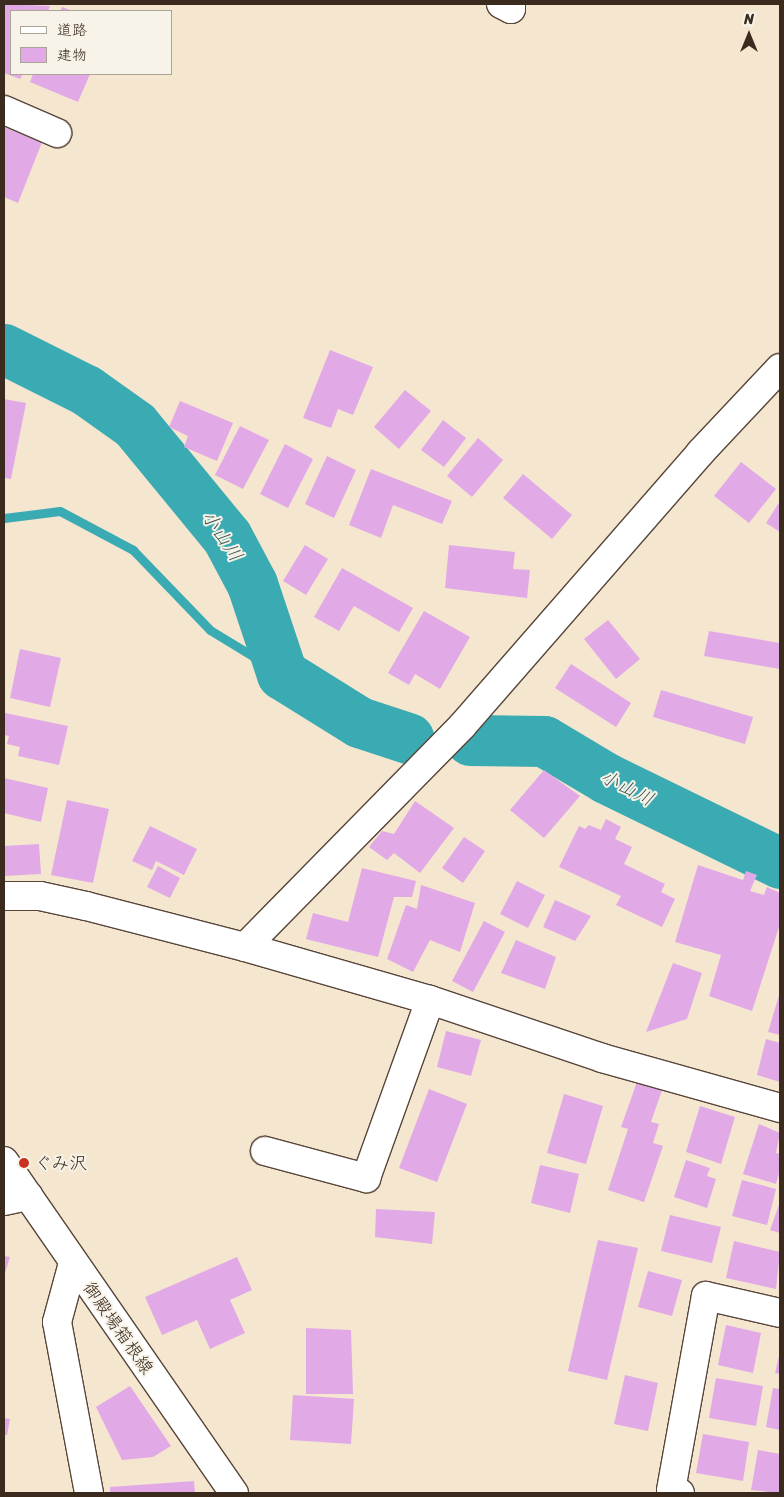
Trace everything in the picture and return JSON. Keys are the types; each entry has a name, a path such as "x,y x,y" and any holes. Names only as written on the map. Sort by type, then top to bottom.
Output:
{"street":[{"path":"501,4 511,8 511,4"},
{"path":"4,110 57,133"},
{"path":"245,947 463,725 700,452 780,368"},
{"path":"4,896 40,896 245,947 430,1000 602,1058 780,1108"},
{"path":"265,1151 366,1178 430,1000"},
{"name":"御殿場箱根線","path":"4,1161 16,1198 73,1262 234,1493"},
{"path":"73,1262 57,1322 89,1493"},
{"path":"680,1493 671,1490 706,1296 780,1313"}],"building":[{"path":"4,4 50,6 48,10 10,10 10,75 22,75 20,79 4,73"},
{"path":"33,75 90,75 78,102 30,82"},
{"path":"4,127 42,142 18,203 4,197"},
{"path":"330,350 373,367 353,415 338,409 331,428 303,418"},
{"path":"405,390 431,411 399,449 374,427"},
{"path":"4,399 26,403 11,479 4,478"},
{"path":"180,401 233,423 217,461 184,447 188,436 169,427"},
{"path":"443,420 466,438 444,467 421,450"},
{"path":"240,426 269,440 243,489 215,475"},
{"path":"478,438 503,460 472,497 447,476"},
{"path":"285,444 313,459 288,508 260,494"},
{"path":"327,456 356,470 334,518 305,504"},
{"path":"741,462 776,489 749,523 714,496"},
{"path":"371,469 452,501 442,524 393,505 381,538 349,525"},
{"path":"523,474 572,515 552,539 503,498"},
{"path":"780,501 780,532 766,523"},
{"path":"305,545 328,559 306,595 283,581"},
{"path":"449,545 515,552 513,569 530,570 527,598 445,588"},
{"path":"342,568 413,608 399,632 354,606 339,631 314,617"},
{"path":"424,611 470,637 440,689 415,674 409,685 388,673"},
{"path":"608,620 640,659 616,679 584,639"},
{"path":"709,631 780,643 780,669 704,656"},
{"path":"20,649 61,658 50,707 10,698"},
{"path":"571,664 631,703 616,727 555,688"},
{"path":"661,690 753,717 745,744 653,717"},
{"path":"5,713 68,726 59,765 18,756 20,747 7,744 9,736 4,735"},
{"path":"544,770 580,796 544,838 510,810"},
{"path":"4,778 48,788 41,822 4,813"},
{"path":"67,800 109,809 93,883 51,875"},
{"path":"415,801 454,828 420,873 394,853 387,860 369,847 382,831 394,834"},
{"path":"606,819 621,827 615,839 632,847 624,864 665,884 661,892 675,899 662,927 616,905 621,896 559,867 579,826 585,829 589,825 601,830"},
{"path":"150,826 197,849 184,875 156,861 152,870 132,861"},
{"path":"464,837 485,851 463,883 442,868"},
{"path":"39,844 41,874 4,876 4,846"},
{"path":"698,865 743,880 746,871 757,875 750,891 764,895 767,887 780,893 780,924 752,1011 709,996 721,955 675,942"},
{"path":"158,866 180,878 170,898 147,887"},
{"path":"362,868 416,881 412,897 394,897 378,957 306,939 313,913 348,922"},
{"path":"517,881 545,895 528,928 500,914"},
{"path":"421,885 475,903 460,952 430,940 413,972 387,959 406,905 417,909"},
{"path":"555,900 591,916 575,941 543,927"},
{"path":"484,921 505,932 473,992 452,981"},
{"path":"516,940 556,957 545,989 501,973"},
{"path":"673,963 702,973 687,1019 646,1032"},
{"path":"780,992 780,1035 768,1032"},
{"path":"446,1031 481,1040 471,1076 437,1067"},
{"path":"766,1039 780,1043 780,1082 757,1075"},
{"path":"638,1079 663,1087 651,1122 659,1124 653,1143 663,1146 644,1202 608,1190 628,1129 621,1127"},
{"path":"429,1089 467,1104 437,1182 399,1168"},
{"path":"564,1094 603,1106 586,1164 547,1153"},
{"path":"700,1106 735,1117 721,1164 686,1152"},
{"path":"759,1124 780,1133 776,1153 780,1154 780,1170 776,1184 743,1174"},
{"path":"686,1160 710,1168 707,1176 716,1179 707,1208 674,1197"},
{"path":"540,1165 579,1174 570,1213 531,1203"},
{"path":"742,1180 776,1189 767,1225 732,1216"},
{"path":"780,1202 780,1233 770,1230"},
{"path":"376,1209 435,1212 432,1244 375,1237"},
{"path":"670,1215 721,1227 712,1263 661,1251"},
{"path":"598,1240 638,1248 607,1380 568,1371"},
{"path":"734,1241 780,1252 776,1289 726,1278"},
{"path":"4,1256 10,1257 4,1276"},
{"path":"237,1257 252,1290 230,1300 245,1333 210,1349 197,1320 162,1335 145,1297"},
{"path":"648,1271 682,1280 672,1316 638,1307"},
{"path":"726,1325 761,1333 753,1373 718,1365"},
{"path":"306,1328 351,1330 353,1394 306,1394"},
{"path":"780,1352 780,1374 775,1373"},
{"path":"625,1375 658,1383 648,1431 614,1424"},
{"path":"716,1378 763,1386 756,1426 709,1418"},
{"path":"130,1386 171,1446 153,1457 122,1460 96,1407"},
{"path":"773,1388 780,1389 780,1430 766,1427"},
{"path":"293,1395 354,1399 351,1444 290,1440"},
{"path":"4,1418 10,1419 7,1435 4,1435"},
{"path":"703,1434 749,1442 743,1481 696,1473"},
{"path":"758,1450 780,1454 780,1493 751,1490"},
{"path":"194,1481 195,1493 110,1493 110,1487"}],"waterway":[{"name":"小山川","path":"4,349 86,390 135,425 227,537 252,584 282,674 359,722 408,738"},
{"path":"4,518 60,511 133,550 210,630 282,674"},
{"name":"小山川","path":"470,740 544,741 606,778 780,863"}],"place":[{"name":"ぐみ沢","path":"24,1163"}]}
